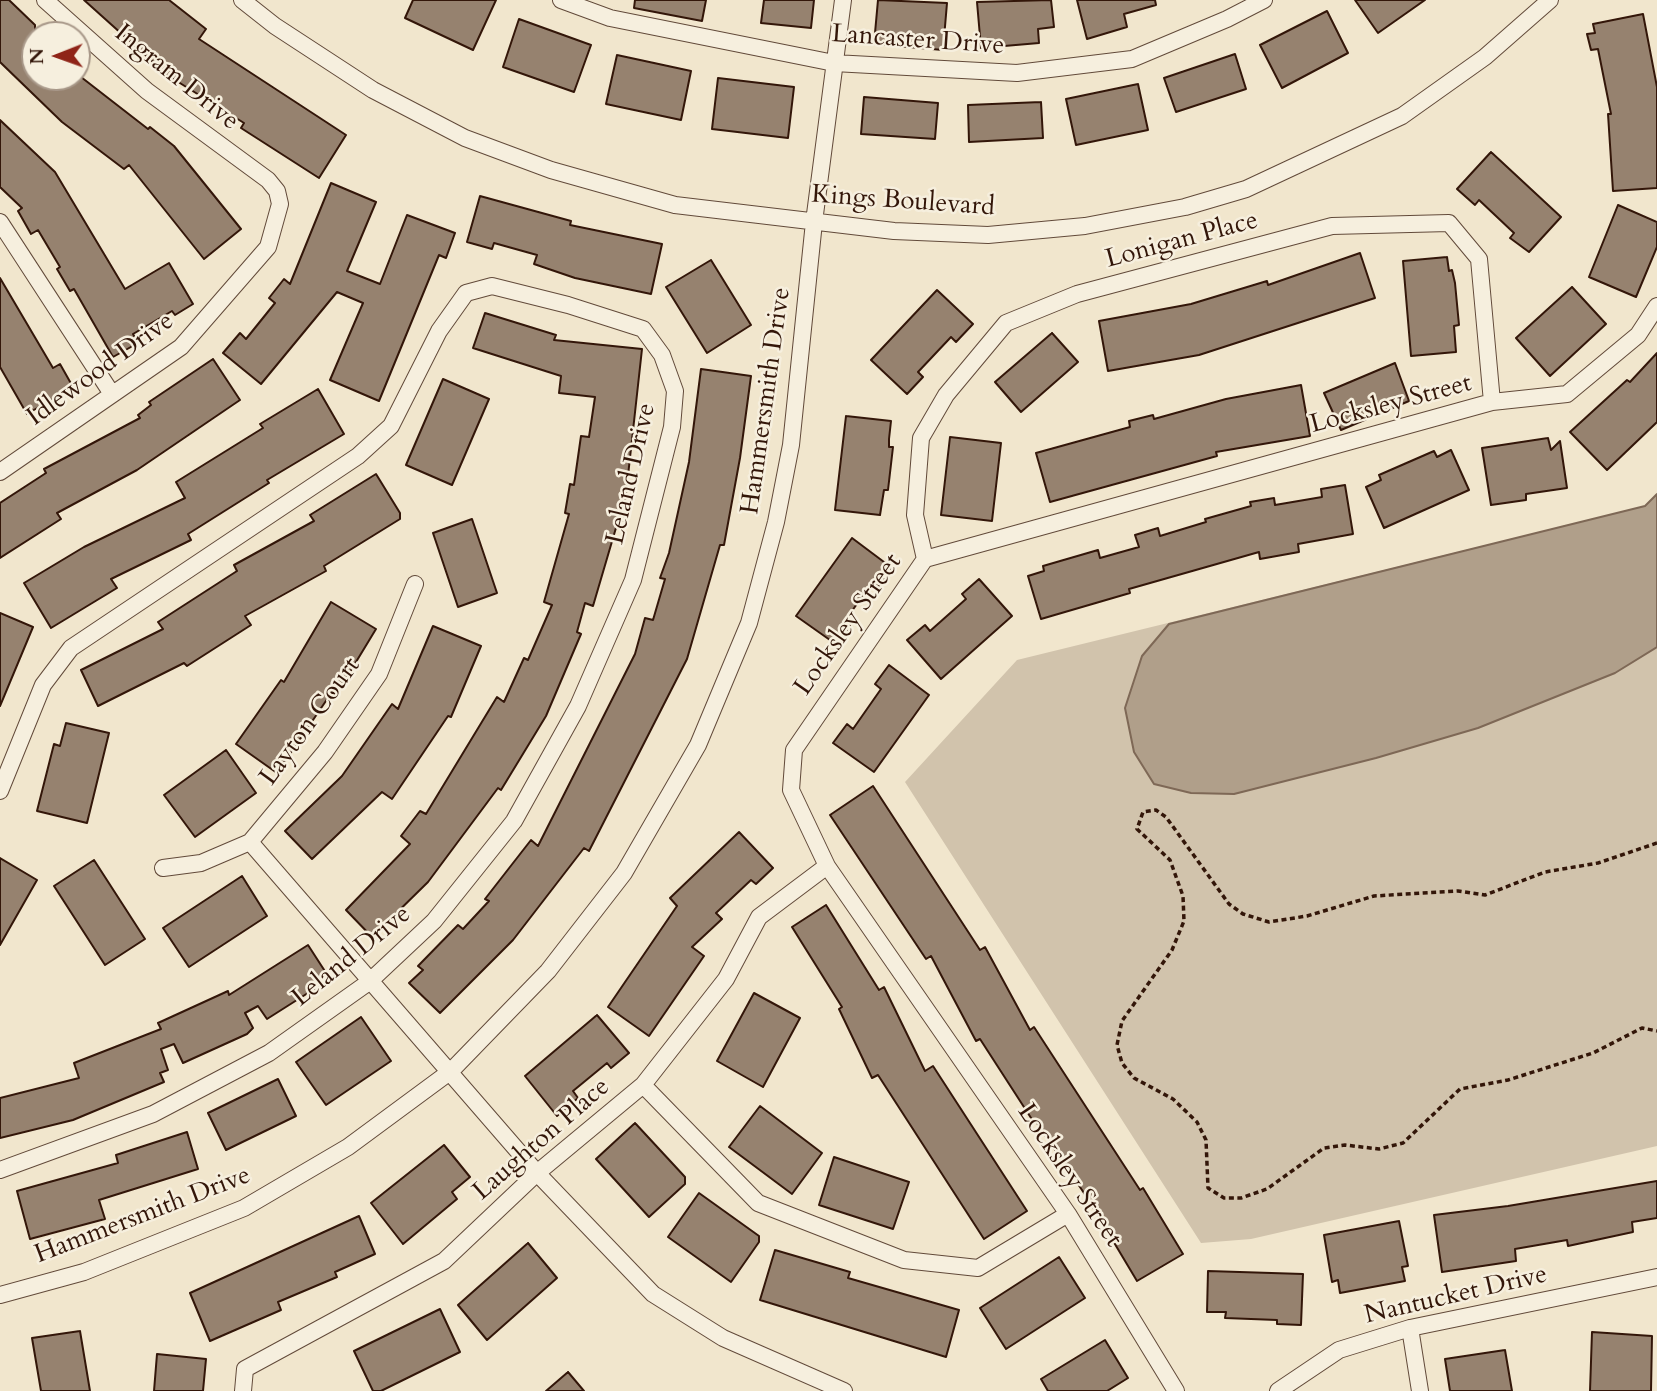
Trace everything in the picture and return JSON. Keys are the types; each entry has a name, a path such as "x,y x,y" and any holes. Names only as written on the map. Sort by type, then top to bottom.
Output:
{"street":[{"name":"Ingram Drive","path":"46,0 147,91 268,180 278,191"},
{"name":"Kings Boulevard","path":"242,0 275,26 373,90 466,138 551,170 675,205 894,231 988,235 1085,226 1185,207 1246,189 1402,117 1485,57 1550,0"},
{"name":"Lancaster Drive","path":"561,0 610,18 834,62 1017,73 1132,58 1227,19 1264,0"},
{"name":"Hammersmith Drive","path":"0,1295 84,1272 244,1208 348,1147 451,1071 548,971 624,873 698,745 749,623 776,523 791,445 814,222 843,0"},
{"name":"Idlewood Drive","path":"0,472 181,347 268,247 277,223 280,204 278,191"},
{"path":"0,222 112,394"},
{"name":"Lonigan Place","path":"925,559 915,515 920,438 946,395 1006,323 1077,294 1332,226 1450,223 1479,259 1492,402"},
{"name":"Leland Drive","path":"0,791 43,685 71,648 358,456 391,426 439,331 466,293 492,286 643,329 662,355 676,391 672,428 633,580 578,706 514,821 434,921 369,982 269,1053 153,1114 0,1170"},
{"name":"Locksley Street","path":"1176,1391 1068,1214 827,866 791,790 793,750 925,559 1492,402 1567,394 1638,335 1657,306"},
{"name":"Layton Court","path":"163,868 201,863 250,842 325,752 379,674 415,584"},
{"path":"250,842 537,1173 653,1294 723,1338 845,1391"},
{"name":"Laughton Place","path":"243,1391 245,1369 444,1261 537,1173 643,1085 726,979 759,917 827,866"},
{"path":"643,1085 758,1203 904,1260 978,1268 1068,1214"},
{"name":"Nantucket Drive","path":"1278,1391 1339,1350 1410,1328 1657,1277"},
{"path":"1410,1328 1420,1391"}],"path":[{"path":"1657,843 1598,863 1545,872 1485,895 1447,891 1374,896 1307,916 1269,922 1243,914 1229,904 1166,817 1156,810 1143,812 1137,829 1170,860 1182,896 1184,921 1172,950 1122,1021 1117,1045 1122,1063 1134,1078 1173,1099 1197,1122 1206,1140 1208,1188 1224,1198 1241,1198 1267,1189 1324,1148 1345,1145 1379,1149 1403,1143 1460,1089 1508,1080 1593,1053 1642,1027 1657,1031"}],"shaded area":[{"path":"1657,494 1657,1146 1251,1239 1201,1243 905,782 1017,660 1645,506"},
{"path":"1657,494 1657,647 1615,673 1478,728 1376,758 1234,794 1191,793 1154,784 1134,752 1125,708 1142,656 1169,624 1645,506"}],"building":[{"path":"0,0 9,0 31,21 21,21 21,82 0,62"},
{"path":"84,0 169,0 206,29 199,39 346,135 319,178 241,128 244,123 151,65 153,62"},
{"path":"413,0 496,0 473,50 405,18"},
{"path":"635,0 706,0 702,21 634,8"},
{"path":"764,0 814,0 811,28 761,23"},
{"path":"878,0 947,3 943,50 874,44"},
{"path":"1051,0 1054,27 1038,29 1039,43 981,48 977,2"},
{"path":"1077,0 1155,0 1156,5 1124,14 1127,27 1087,39"},
{"path":"1355,0 1425,0 1378,33"},
{"path":"1327,11 1348,53 1282,88 1260,45"},
{"path":"1643,14 1657,87 1657,188 1613,191 1608,114 1611,114 1598,49 1591,50 1587,34 1595,33 1593,24"},
{"path":"519,19 591,45 574,92 503,67"},
{"path":"1235,54 1246,89 1176,112 1164,78"},
{"path":"617,55 691,71 681,120 606,104"},
{"path":"718,78 794,87 788,138 712,129"},
{"path":"1138,84 1148,130 1076,145 1066,99"},
{"path":"91,85 174,146 241,229 204,259 129,165 124,169 62,122 30,91 91,91"},
{"path":"864,97 938,103 935,139 861,134"},
{"path":"1041,102 1043,138 969,142 968,105"},
{"path":"0,120 55,172 125,289 169,263 193,304 175,315 172,311 133,334 138,343 113,357 74,289 70,291 57,269 60,267 38,230 31,234 18,211 22,208 0,187"},
{"path":"1491,152 1561,217 1529,252 1510,238 1514,233 1479,200 1475,205 1457,189"},
{"path":"331,183 376,202 347,271 380,284 407,215 455,233 446,258 439,255 379,401 330,380 363,303 337,292 261,384 223,353 240,333 246,339 275,303 269,298 284,279 290,284"},
{"path":"480,196 571,221 570,225 662,244 651,294 575,278 534,264 537,255 494,243 492,249 467,242"},
{"path":"1618,205 1657,222 1657,247 1636,297 1589,277"},
{"path":"1360,253 1375,298 1199,355 1108,371 1099,321 1191,304 1267,281 1268,285"},
{"path":"1447,257 1449,271 1452,270 1455,283 1459,325 1454,326 1456,352 1411,356 1403,261"},
{"path":"711,260 751,325 707,353 666,287"},
{"path":"0,278 53,368 60,364 73,387 27,414 0,367"},
{"path":"1572,287 1606,324 1550,376 1516,338"},
{"path":"937,290 973,324 956,342 951,337 918,372 923,377 907,394 871,360"},
{"path":"485,313 556,335 554,340 642,349 623,521 618,521 593,606 585,603 577,632 581,634 546,716 501,790 498,788 428,882 372,937 346,910 410,844 401,836 420,811 426,814 497,697 504,702 524,658 528,660 552,605 544,602 569,514 565,513 570,484 574,485 581,436 589,437 595,397 559,393 561,376 473,348"},
{"path":"1052,333 1078,362 1021,412 995,382"},
{"path":"1657,353 1657,422 1607,470 1570,432 1627,380 1630,382"},
{"path":"213,359 240,400 137,470 57,513 61,519 0,558 0,503 46,473 44,469 140,418 138,415 151,405 149,402"},
{"path":"1395,363 1409,401 1341,430 1324,393"},
{"path":"701,369 751,376 724,545 720,545 687,659 589,851 584,848 513,940 440,1013 409,983 423,970 418,966 458,925 463,929 489,901 485,899 531,840 538,846 635,654 645,618 653,620 665,579 660,578 669,553 689,462"},
{"path":"443,379 489,399 452,485 406,465"},
{"path":"1301,385 1310,436 1216,452 1217,456 1050,502 1036,453 1130,427 1129,421 1153,415 1154,419 1226,399"},
{"path":"318,389 344,434 267,480 269,483 188,534 191,540 111,579 117,588 51,628 24,583 84,547 185,498 176,482 263,428 260,424"},
{"path":"846,416 891,421 889,447 893,447 888,490 884,490 880,515 835,510"},
{"path":"950,437 1001,443 992,521 941,515"},
{"path":"1548,438 1551,450 1560,441 1567,488 1526,494 1526,500 1491,505 1482,448"},
{"path":"1451,450 1469,490 1384,528 1366,487 1381,480 1379,475 1434,451 1437,457"},
{"path":"376,474 400,513 400,519 324,566 326,571 245,616 251,625 187,666 184,663 98,706 81,670 163,629 158,622 237,571 234,565 314,521 310,515"},
{"path":"1345,485 1353,534 1298,544 1299,552 1260,559 1259,552 1129,589 1130,593 1041,619 1028,576 1044,571 1043,566 1098,550 1100,558 1139,547 1135,535 1158,528 1160,536 1251,506 1250,502 1274,498 1275,505 1322,497 1321,489"},
{"path":"472,519 497,593 458,607 433,533"},
{"path":"852,538 892,568 878,587 872,583 844,622 850,626 837,645 796,616"},
{"path":"979,579 1012,616 941,679 907,640 925,625 930,631 966,599 962,594"},
{"path":"331,602 376,629 336,695 332,692 277,773 236,744 281,680 284,682"},
{"path":"0,613 33,627 0,706"},
{"path":"433,626 481,646 451,717 448,716 392,799 382,792 312,859 285,831 342,776 392,704 398,709"},
{"path":"889,665 929,695 874,772 833,743 847,724 853,729 881,689 875,684"},
{"path":"66,723 109,733 87,823 37,811 54,744 60,746"},
{"path":"226,750 256,793 195,837 164,795"},
{"path":"873,786 980,950 985,947 1030,1030 1034,1027 1140,1190 1143,1188 1183,1254 1137,1281 1088,1199 980,1039 976,1041 931,956 926,959 830,815"},
{"path":"739,832 773,868 756,884 751,880 716,913 722,919 692,947 704,956 649,1036 608,1007 677,906 670,898"},
{"path":"0,858 37,880 0,945"},
{"path":"94,860 145,939 105,965 54,886"},
{"path":"242,876 267,916 189,967 163,928"},
{"path":"826,905 879,990 884,987 925,1071 933,1066 1027,1211 984,1239 878,1075 872,1078 839,1009 842,1007 792,927"},
{"path":"308,945 330,979 267,1019 258,1006 245,1013 253,1028 247,1034 183,1063 174,1044 161,1049 168,1070 160,1073 164,1082 73,1120 0,1138 0,1098 79,1078 74,1063 161,1029 158,1023 228,991 229,995"},
{"path":"754,993 800,1018 763,1087 717,1061"},
{"path":"597,1015 629,1053 611,1068 607,1063 573,1091 578,1098 557,1116 525,1076"},
{"path":"361,1017 391,1061 326,1105 296,1062"},
{"path":"278,1079 296,1116 226,1150 208,1113"},
{"path":"760,1106 822,1153 792,1194 729,1147"},
{"path":"635,1123 685,1177 685,1184 649,1217 596,1159"},
{"path":"187,1132 198,1169 99,1200 105,1219 30,1239 17,1191 118,1163 116,1155"},
{"path":"444,1145 470,1177 452,1192 457,1199 403,1244 371,1203"},
{"path":"834,1157 909,1182 893,1229 819,1205"},
{"path":"1657,1181 1657,1218 1632,1222 1633,1232 1568,1246 1567,1240 1515,1249 1516,1261 1442,1272 1434,1215 1508,1206"},
{"path":"699,1193 759,1236 759,1242 731,1282 668,1237"},
{"path":"359,1216 375,1254 335,1272 337,1277 278,1302 281,1310 210,1341 190,1293"},
{"path":"1399,1221 1408,1266 1402,1267 1405,1281 1340,1293 1338,1280 1332,1282 1324,1235"},
{"path":"528,1243 557,1278 487,1340 458,1305"},
{"path":"775,1250 850,1272 848,1278 959,1310 946,1357 760,1300"},
{"path":"1059,1257 1085,1298 1006,1349 980,1308"},
{"path":"1208,1271 1303,1274 1301,1325 1277,1324 1277,1320 1225,1318 1226,1312 1207,1312"},
{"path":"440,1309 460,1352 381,1391 373,1391 354,1351"},
{"path":"80,1331 90,1391 41,1391 32,1338"},
{"path":"1592,1332 1652,1336 1651,1391 1590,1391"},
{"path":"1105,1340 1128,1378 1107,1391 1048,1391 1041,1379"},
{"path":"1505,1350 1512,1391 1450,1391 1445,1359"},
{"path":"157,1354 206,1359 203,1391 154,1391"},
{"path":"568,1372 584,1391 546,1391"}]}
